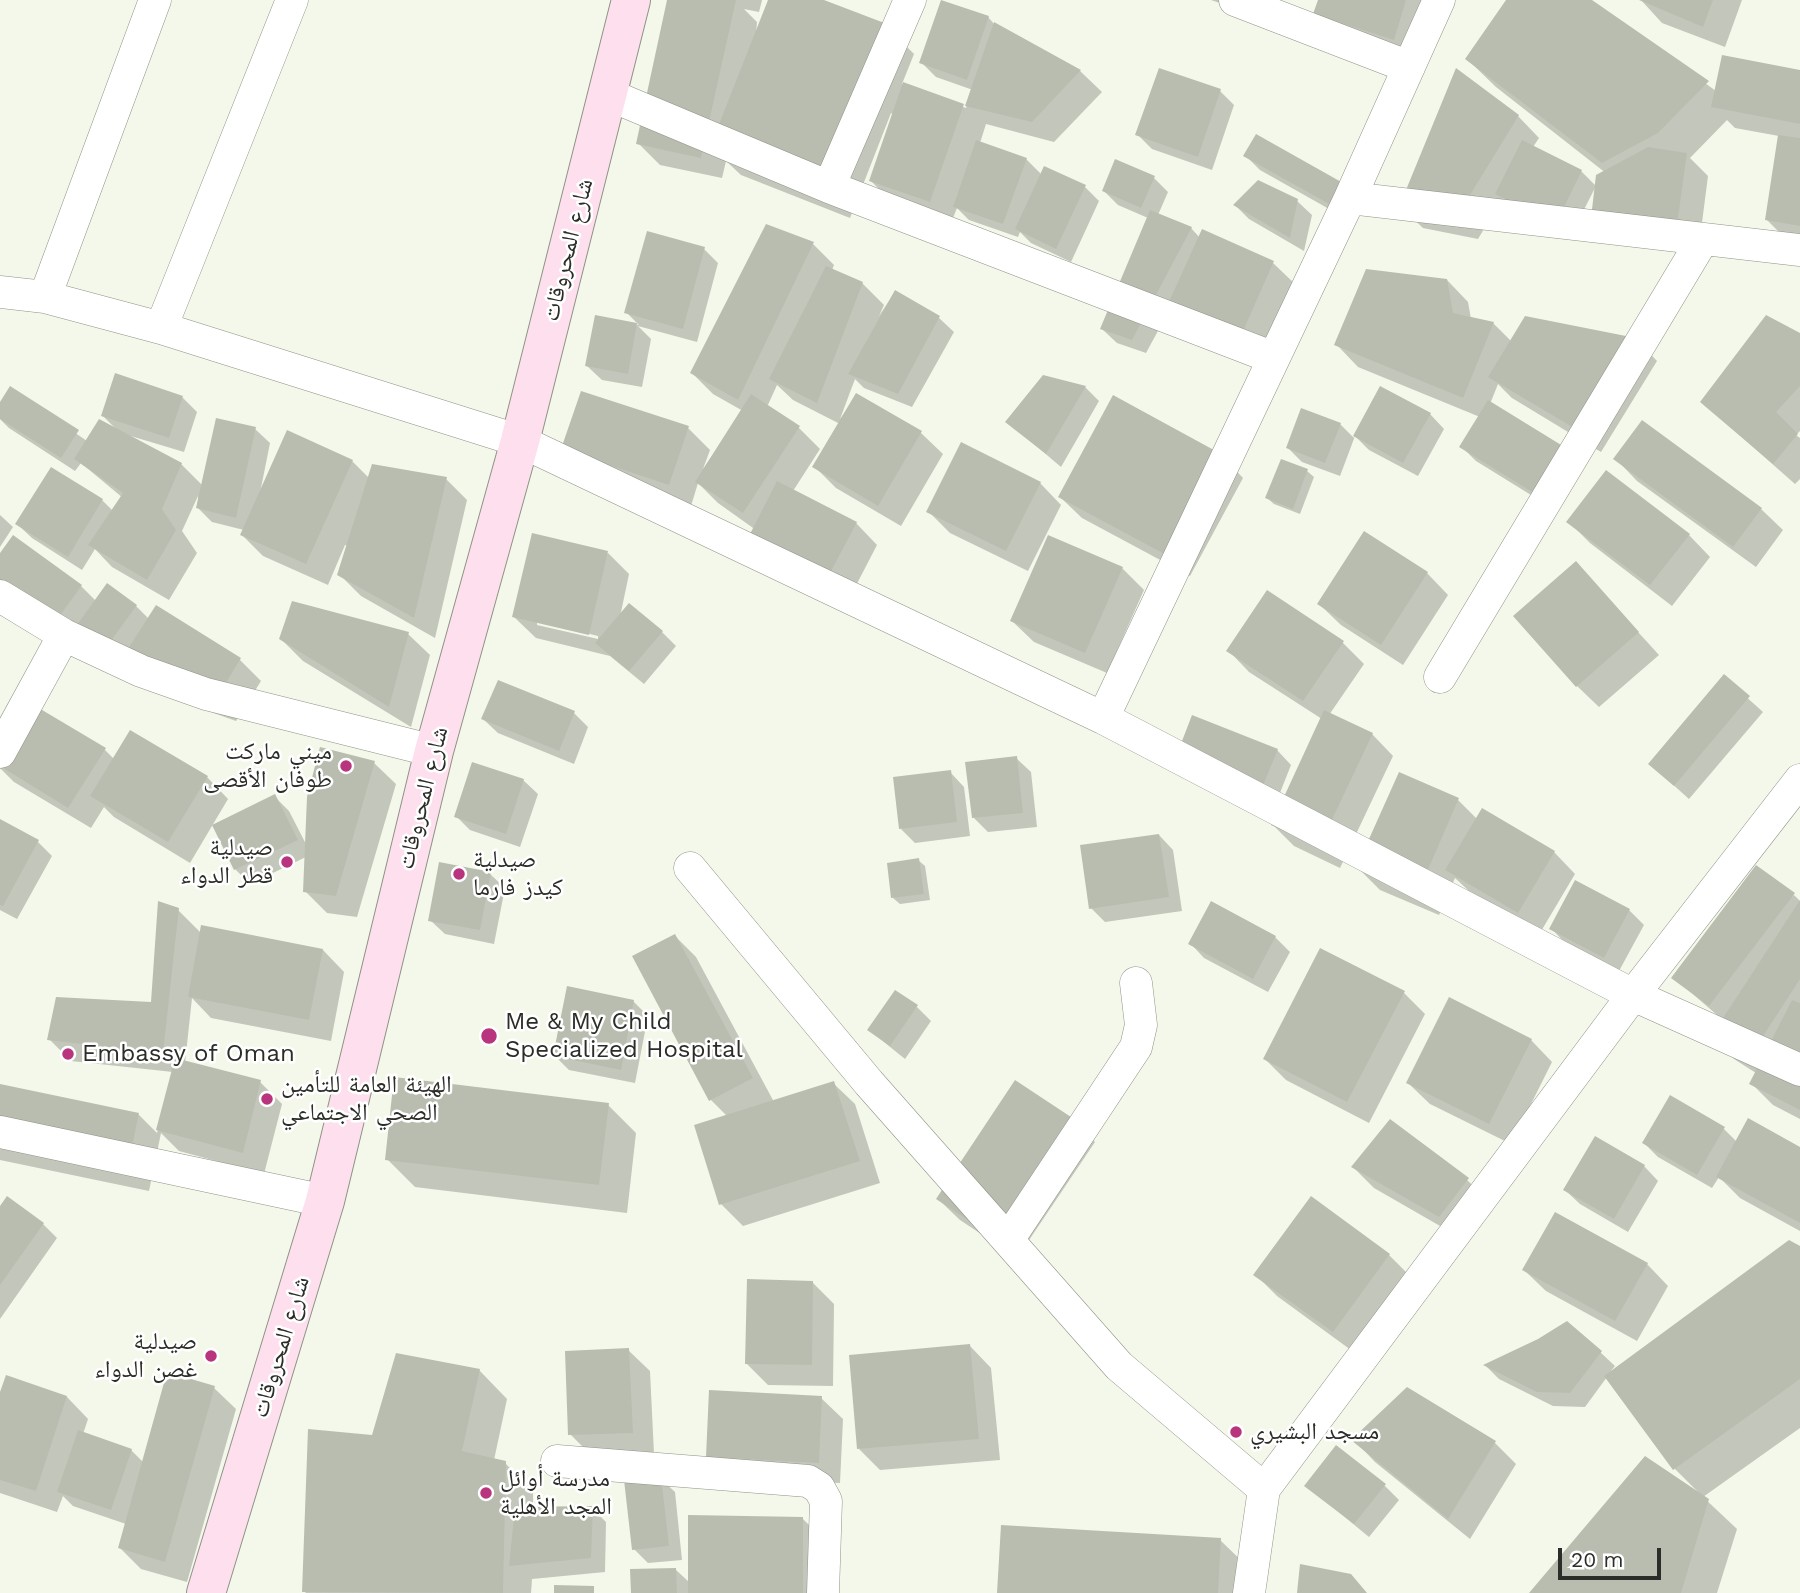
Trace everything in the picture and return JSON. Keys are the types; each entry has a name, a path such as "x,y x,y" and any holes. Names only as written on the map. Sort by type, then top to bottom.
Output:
{"street":[{"path":"45,297 155,0"},
{"path":"161,328 292,0"},
{"name":"شارع المحروقات","path":"206,1593 325,1200 434,751 520,440 631,0"},
{"path":"829,187 910,0"},
{"path":"1235,0 1409,67"},
{"path":"1103,718 1350,198 1439,0"},
{"path":"607,94 829,187 1274,358"},
{"path":"1350,198 1800,250"},
{"path":"1440,677 1703,239"},
{"path":"0,292 45,297 161,328 520,440 1103,718 1633,995 1800,1070"},
{"path":"0,596 64,635 141,671 206,694 434,751"},
{"path":"0,752 64,635"},
{"path":"1249,1593 1264,1489 1633,995 1800,780"},
{"path":"690,868 869,1083 1119,1366 1264,1489"},
{"path":"1008,1240 1136,1047 1141,1025 1136,983"},
{"path":"0,1132 325,1200"},
{"path":"557,1461 808,1481 819,1489 826,1501 823,1593"}],"building":[{"path":"667,0 736,0 701,158 636,144"},
{"path":"768,0 824,0 887,24 821,191 710,147"},
{"path":"941,0 989,16 967,80 919,63"},
{"path":"1318,0 1406,0 1394,40 1313,14"},
{"path":"1506,0 1592,0 1709,81 1658,133 1602,163 1465,59"},
{"path":"1639,0 1713,0 1703,27"},
{"path":"994,22 1081,70 1032,122 965,106"},
{"path":"1722,55 1800,70 1800,124 1711,107"},
{"path":"1159,68 1221,89 1198,157 1135,135"},
{"path":"1456,68 1519,115 1456,218 1399,207"},
{"path":"903,82 964,104 930,202 869,181"},
{"path":"1256,134 1343,183 1331,205 1243,156"},
{"path":"1778,135 1800,138 1800,226 1765,220"},
{"path":"976,140 1027,158 1003,224 953,207"},
{"path":"1522,140 1582,170 1556,224 1495,194"},
{"path":"1648,147 1687,153 1677,225 1591,218 1596,175"},
{"path":"1115,159 1155,176 1141,208 1102,191"},
{"path":"1044,166 1086,185 1056,249 1015,229"},
{"path":"1258,180 1298,199 1290,238 1233,205"},
{"path":"1150,210 1192,227 1132,340 1100,329"},
{"path":"766,224 814,242 738,400 690,373"},
{"path":"1202,229 1274,261 1240,338 1167,306"},
{"path":"647,231 705,247 683,329 624,313"},
{"path":"826,266 863,282 817,403 769,379"},
{"path":"1366,269 1447,279 1453,313 1494,322 1463,398 1334,345"},
{"path":"895,290 940,316 898,394 848,374"},
{"path":"595,315 637,323 628,374 585,366"},
{"path":"1766,315 1800,333 1800,386 1776,412 1798,434 1773,464 1700,402"},
{"path":"1525,316 1636,338 1579,431 1488,377"},
{"path":"115,373 183,396 169,438 101,416"},
{"path":"1043,375 1086,386 1046,454 1005,422"},
{"path":"10,386 79,430 61,458 0,419 0,402"},
{"path":"1380,386 1431,413 1403,463 1353,436"},
{"path":"581,391 689,426 669,485 561,449"},
{"path":"856,393 922,431 878,506 812,467"},
{"path":"751,394 800,426 743,513 695,482"},
{"path":"1113,395 1223,455 1168,556 1058,497"},
{"path":"1488,400 1566,448 1537,495 1459,447"},
{"path":"1301,408 1341,423 1325,463 1286,448"},
{"path":"216,418 256,427 236,518 196,508"},
{"path":"99,419 182,463 162,509 176,530 147,580 88,545 123,493 74,459"},
{"path":"1642,420 1762,508 1733,547 1613,459"},
{"path":"287,430 353,460 306,564 240,535"},
{"path":"961,442 1041,482 1006,551 926,512"},
{"path":"1281,459 1308,469 1293,509 1265,498"},
{"path":"372,464 447,477 414,618 337,575"},
{"path":"51,467 103,499 68,557 15,524"},
{"path":"1606,470 1690,534 1650,585 1566,522"},
{"path":"777,481 857,522 828,577 749,536"},
{"path":"1364,531 1428,572 1381,645 1317,604"},
{"path":"532,533 608,551 589,635 512,617"},
{"path":"13,535 82,585 51,628 0,593 0,553"},
{"path":"1048,535 1123,567 1085,653 1010,621"},
{"path":"1576,561 1639,632 1576,687 1513,616"},
{"path":"107,583 137,605 107,646 77,625"},
{"path":"1267,590 1344,641 1303,701 1226,651"},
{"path":"292,601 409,632 389,707 279,639"},
{"path":"629,603 663,631 629,671 595,643"},
{"path":"156,605 241,658 215,701 117,666"},
{"path":"1724,674 1750,696 1674,786 1648,764"},
{"path":"498,680 575,711 559,751 481,719"},
{"path":"27,701 106,748 68,808 0,766"},
{"path":"1324,710 1373,733 1319,847 1271,825"},
{"path":"1192,715 1278,749 1259,795 1174,762"},
{"path":"130,730 208,776 168,842 90,796"},
{"path":"320,747 375,761 336,896 303,892 307,797"},
{"path":"1017,756 1023,813 972,818 965,762"},
{"path":"472,762 524,779 506,834 454,817"},
{"path":"951,770 957,822 899,829 893,777"},
{"path":"1399,772 1459,798 1417,895 1356,868"},
{"path":"275,794 298,840 234,870 212,825"},
{"path":"1482,808 1555,851 1518,913 1445,870"},
{"path":"0,819 39,840 3,906 0,905"},
{"path":"1159,834 1169,897 1089,909 1080,845"},
{"path":"919,858 924,894 891,898 887,863"},
{"path":"439,862 491,872 480,930 428,921"},
{"path":"1756,865 1795,893 1709,1006 1671,978"},
{"path":"1575,880 1630,909 1604,958 1549,929"},
{"path":"1800,900 1800,979 1747,1061 1710,1038"},
{"path":"158,901 179,908 163,1053 47,1040 56,997 151,1002"},
{"path":"1211,901 1276,936 1253,979 1188,944"},
{"path":"201,925 323,949 309,1020 188,997"},
{"path":"675,934 753,1078 709,1101 632,956"},
{"path":"1320,948 1405,991 1347,1102 1263,1059"},
{"path":"567,986 634,1000 621,1070 553,1056"},
{"path":"895,990 918,1005 890,1046 867,1030"},
{"path":"1449,997 1532,1039 1489,1124 1406,1083"},
{"path":"1792,1000 1800,1003 1800,1110 1749,1084"},
{"path":"175,1058 261,1080 243,1153 156,1130"},
{"path":"394,1077 609,1103 599,1185 385,1160"},
{"path":"1015,1080 1074,1119 995,1238 936,1199"},
{"path":"834,1081 860,1161 719,1205 694,1125"},
{"path":"0,1084 139,1113 127,1171 0,1144"},
{"path":"1670,1095 1725,1127 1697,1175 1642,1143"},
{"path":"1748,1118 1800,1147 1800,1223 1716,1177"},
{"path":"1390,1119 1469,1178 1439,1217 1351,1167"},
{"path":"1595,1136 1645,1165 1614,1219 1563,1190"},
{"path":"7,1196 44,1223 0,1285 0,1206"},
{"path":"1311,1196 1390,1254 1333,1332 1253,1275"},
{"path":"1555,1212 1648,1263 1615,1321 1522,1270"},
{"path":"1789,1240 1800,1246 1800,1379 1673,1470 1604,1376"},
{"path":"747,1279 813,1281 812,1365 745,1364"},
{"path":"1567,1321 1602,1351 1570,1393 1537,1392 1483,1365 1538,1339"},
{"path":"970,1344 979,1439 857,1449 849,1355"},
{"path":"629,1348 633,1433 568,1435 565,1351"},
{"path":"396,1353 480,1369 462,1451 506,1461 503,1593 302,1592 308,1429 372,1435"},
{"path":"167,1372 215,1386 165,1562 118,1548"},
{"path":"6,1375 67,1396 36,1491 0,1480 0,1392"},
{"path":"1407,1387 1496,1441 1448,1519 1351,1440"},
{"path":"709,1390 822,1396 819,1463 706,1457"},
{"path":"78,1430 132,1449 111,1510 57,1492"},
{"path":"1336,1445 1386,1484 1354,1524 1304,1486"},
{"path":"1645,1456 1709,1499 1681,1593 1529,1593"},
{"path":"661,1476 669,1546 632,1550 624,1480"},
{"path":"593,1506 591,1558 509,1566 515,1507"},
{"path":"688,1515 803,1517 803,1593 688,1593"},
{"path":"1001,1525 1221,1538 1218,1593 997,1593"},
{"path":"1300,1564 1351,1574 1367,1593 1297,1593"},
{"path":"676,1568 677,1593 631,1593 630,1569"},
{"path":"554,1585 594,1586 594,1593 554,1593"}],"place":[{"name":"ميني ماركت طوفان الأقصى","path":"346,766"},
{"name":"صيدلية قطر الدواء","path":"287,862"},
{"name":"صيدلية كيدز فارما","path":"459,874"},
{"name":"Me & My Child Specialized Hospital","path":"489,1036"},
{"name":"Embassy of Oman","path":"68,1054"},
{"name":"الهيئة العامة للتأمين الصحي الاجتماعي","path":"267,1099"},
{"name":"صيدلية غصن الدواء","path":"211,1356"},
{"name":"مسجد البشيري","path":"1236,1432"},
{"name":"مدرسة أوائل المجد الأهلية","path":"486,1493"}]}
